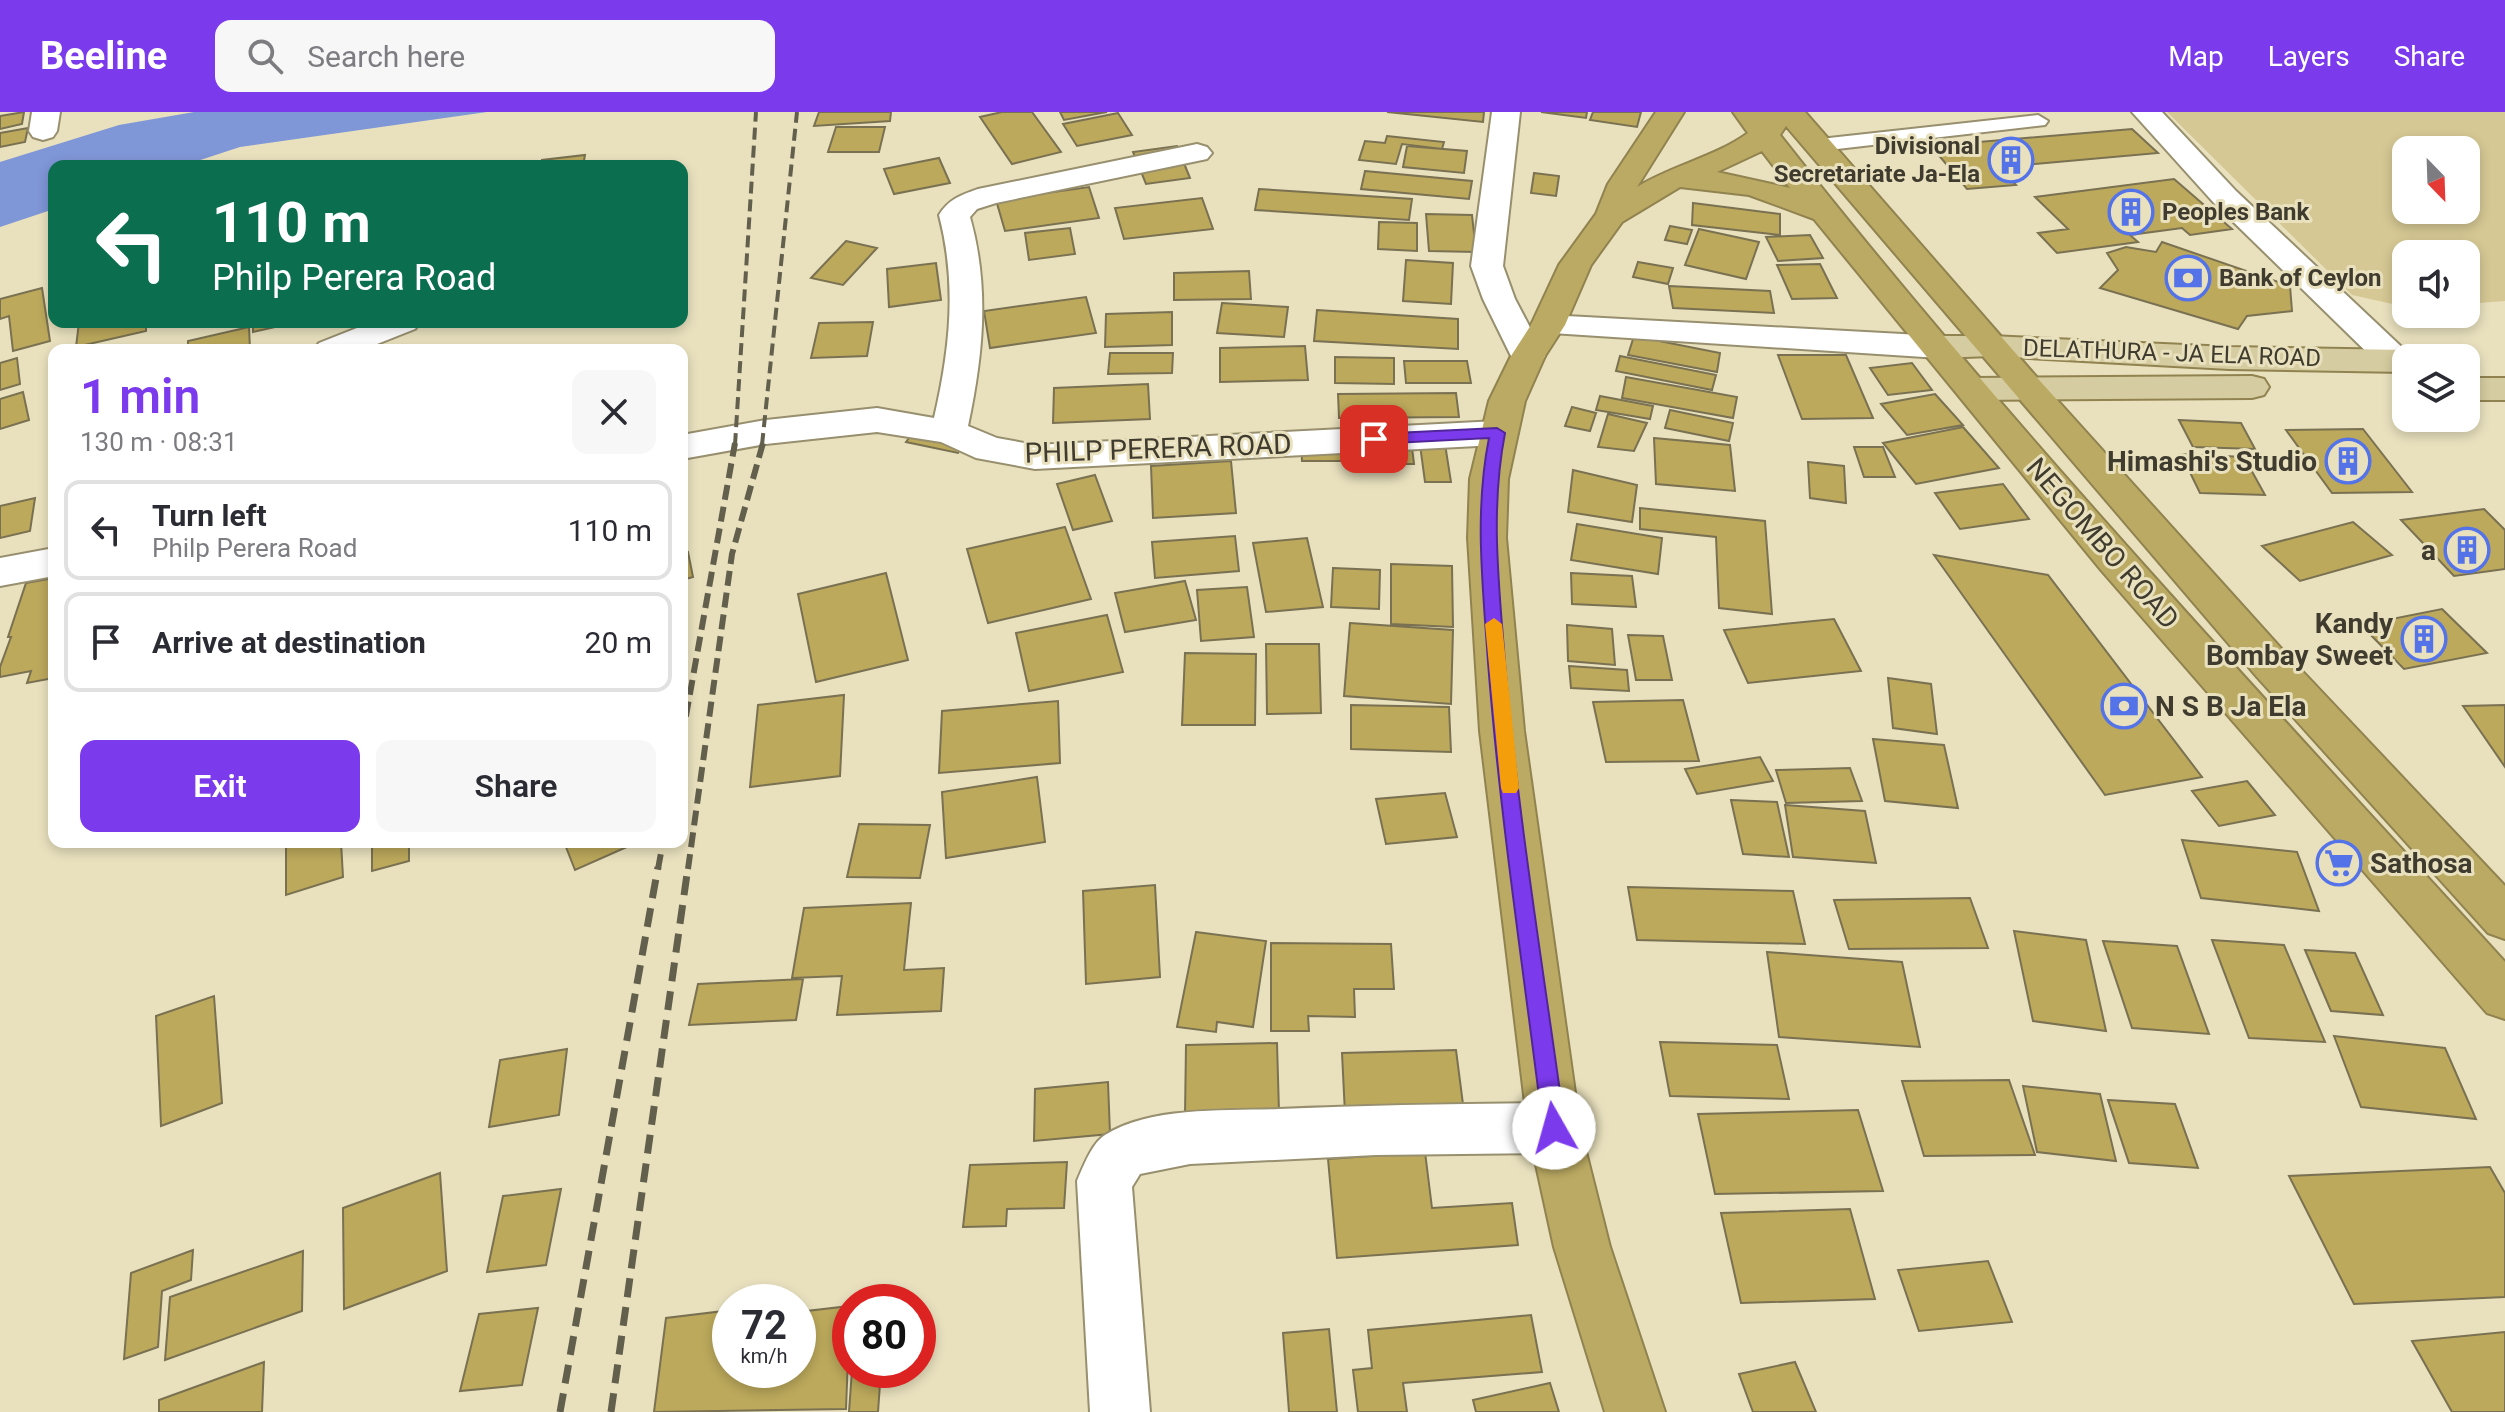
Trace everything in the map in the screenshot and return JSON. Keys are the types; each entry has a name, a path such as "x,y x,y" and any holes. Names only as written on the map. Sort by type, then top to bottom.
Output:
{"highway":[{"path":"1635,1412 1582,1247 1554,1128 1502,731 1487,538 1489,479 1497,433 1507,401 1575,265 1611,215 1623,184 1670,112"},
{"path":"1611,215 1668,182 1743,150 1770,117"},
{"name":"NEGOMBO ROAD","path":"1770,117 1820,145 2028,389 2272,666 2505,918"},
{"name":"NEGOMBO ROAD","path":"1770,117 1825,213 2115,560 2505,997"},
{"path":"1668,182 1706,179 1742,183 1781,193 1825,213"}],"main road":[{"name":"DELATHURA - JA ELA ROAD","path":"1939,347 1991,346 2392,369"},
{"path":"2480,361 2505,361"},
{"name":"DELATHURA - JA ELA ROAD","path":"1973,389 2028,389 2392,371"},
{"path":"2480,389 2505,389"}],"street":[{"path":"1506,112 1487,266 1499,299 1538,341 1939,347"},
{"path":"2146,112 2225,197 2392,359"},
{"path":"949,432 961,382 970,303 963,242 954,215 966,203 989,195 1197,153"},
{"path":"346,344 388,328"},
{"name":"PHILP PERERA ROAD","path":"688,446 766,432 877,420 949,432 989,449 1035,457 1497,433"},
{"path":"0,572 48,563"},
{"path":"1120,1412 1104,1181 1122,1154 1155,1143 1246,1134 1554,1128"}],"lane":[{"path":"1820,145 2038,121"}],"shaded area":[{"path":"2167,112 2505,112 2505,301 2480,303 2480,240 2392,240 2392,304 2352,295"}],"water":[{"path":"194,112 487,112 240,147 200,160 48,160 48,211 0,227 0,162 119,125"}],"building":[{"path":"24,112 22,124 0,129 0,116"},
{"path":"819,112 891,112 890,121 814,126"},
{"path":"1002,112 1032,112 1061,152 1012,164 980,117"},
{"path":"1060,112 1107,112 1064,120"},
{"path":"1387,112 1484,112 1483,122"},
{"path":"1541,112 1587,112 1586,118"},
{"path":"1593,112 1641,112 1637,127 1590,120"},
{"path":"1118,113 1132,135 1077,146 1063,124"},
{"path":"836,127 885,127 879,152 828,152"},
{"path":"28,128 25,142 0,147 0,133"},
{"name":"Divisional Secretariate Ja-Ela","path":"2132,129 2158,153 2000,167 2016,185 1967,189 1931,146"},
{"path":"1387,136 1444,142 1442,149 1402,144 1396,164 1359,160 1365,141 1385,143"},
{"path":"1177,146 1190,178 1146,184 1133,152"},
{"path":"1407,146 1467,151 1464,173 1403,167"},
{"path":"585,155 584,160 542,160"},
{"path":"939,158 950,183 894,194 884,169"},
{"path":"1365,171 1472,181 1469,199 1361,189"},
{"path":"1534,173 1559,176 1556,196 1531,193"},
{"name":"Peoples Bank","path":"2174,179 2232,229 2190,235 2182,228 2130,235 2138,242 2057,253 2038,233 2068,229 2035,197"},
{"path":"1089,187 1099,218 1005,231 996,200"},
{"path":"1259,189 1412,199 1409,220 1255,210"},
{"path":"1202,198 1213,229 1124,239 1115,208"},
{"path":"1693,203 1780,214 1780,235 1692,225"},
{"path":"1426,214 1472,215 1476,252 1429,251"},
{"path":"1379,222 1417,223 1417,251 1378,249"},
{"path":"1670,226 1692,230 1687,244 1665,240"},
{"path":"1070,228 1075,254 1029,260 1025,233"},
{"path":"1699,229 1759,242 1746,279 1685,265"},
{"path":"1810,235 1823,258 1778,261 1766,237"},
{"path":"846,241 877,248 843,285 811,278"},
{"name":"Bank of Ceylon","path":"2162,242 2290,286 2292,311 2247,316 2238,329 2100,288 2118,270 2107,253 2126,247 2156,252"},
{"path":"1406,260 1453,263 1451,304 1403,301"},
{"path":"1638,262 1673,268 1668,284 1633,277"},
{"path":"936,263 941,300 889,307 887,269"},
{"path":"1820,264 1837,298 1792,299 1777,265"},
{"path":"1249,271 1251,299 1174,300 1174,273"},
{"path":"1669,286 1770,291 1774,313 1673,308"},
{"path":"42,288 50,341 13,351 9,316 0,319 0,299"},
{"path":"1086,297 1096,333 990,348 984,311"},
{"path":"1222,303 1288,307 1284,337 1217,333"},
{"path":"1317,310 1458,319 1458,349 1314,341"},
{"path":"1172,312 1172,345 1105,347 1106,314"},
{"path":"873,322 867,356 811,358 819,323"},
{"path":"78,328 146,328 146,331 76,344"},
{"path":"249,328 250,344 188,344 188,341"},
{"path":"1634,336 1720,353 1717,372 1628,355"},
{"path":"1305,346 1308,380 1220,382 1220,348"},
{"path":"1110,353 1173,353 1172,373 1108,374"},
{"path":"1778,355 1846,355 1873,418 1802,419"},
{"path":"1620,356 1716,375 1712,390 1616,371"},
{"path":"1335,357 1394,358 1394,384 1335,383"},
{"path":"17,358 20,384 0,390 0,363"},
{"path":"1404,361 1467,361 1471,383 1406,383"},
{"path":"1912,363 1932,390 1888,395 1870,368"},
{"path":"1626,377 1737,397 1733,418 1622,398"},
{"path":"1148,384 1150,419 1053,423 1054,388"},
{"path":"23,392 29,420 0,429 0,399"},
{"path":"1456,393 1459,417 1339,418 1338,394"},
{"path":"1935,394 1963,425 1907,435 1881,404"},
{"path":"1600,396 1653,406 1650,419 1596,410"},
{"path":"1572,407 1596,413 1590,431 1565,426"},
{"path":"1670,410 1733,423 1729,441 1665,428"},
{"path":"1608,414 1647,423 1634,451 1598,447"},
{"path":"923,419 973,430 958,453 906,442"},
{"path":"2179,420 2241,423 2255,449 2193,447"},
{"path":"1963,427 1999,468 1916,484 1883,443"},
{"name":"Himashi's Studio","path":"2363,429 2412,492 2332,493 2286,430"},
{"path":"1654,438 1730,445 1735,491 1656,484"},
{"path":"1301,439 1342,439 1343,461 1302,461"},
{"path":"1351,440 1411,440 1414,464 1352,464"},
{"path":"1445,444 1451,482 1425,482 1420,445"},
{"path":"1854,447 1883,447 1895,477 1864,477"},
{"path":"2181,454 2244,457 2265,495 2200,493"},
{"path":"1231,461 1236,513 1153,518 1151,466"},
{"path":"1808,462 1844,466 1846,503 1810,498"},
{"path":"1573,470 1637,485 1632,522 1568,512"},
{"path":"1095,475 1112,521 1073,530 1057,484"},
{"path":"2003,484 2029,519 1960,529 1935,493"},
{"path":"35,498 30,531 0,538 0,506"},
{"path":"1640,508 1765,521 1772,614 1719,608 1716,537 1640,529"},
{"name":"a","path":"2484,509 2505,530 2505,569 2454,576 2401,520"},
{"path":"2353,522 2392,555 2300,581 2262,546"},
{"path":"1577,524 1662,538 1658,574 1571,560"},
{"path":"1065,527 1091,599 988,623 967,549"},
{"path":"1235,536 1239,571 1155,578 1152,542"},
{"path":"1307,538 1323,607 1266,612 1253,543"},
{"path":"688,552 693,577 688,578"},
{"path":"1934,555 2048,575 2202,777 2105,795"},
{"path":"1391,564 1452,566 1453,627 1391,624"},
{"path":"1333,568 1380,570 1379,609 1331,607"},
{"path":"886,573 908,660 816,682 798,594"},
{"path":"1571,573 1632,576 1636,607 1572,604"},
{"path":"48,579 48,679 27,683 31,671 0,677 0,667 11,637 8,637 26,583"},
{"path":"1185,581 1196,620 1125,632 1115,593"},
{"path":"1247,587 1254,637 1201,641 1197,590"},
{"name":"Kandy Bombay Sweet","path":"2442,609 2487,653 2404,669 2361,625"},
{"path":"1107,615 1123,672 1029,691 1016,633"},
{"path":"1834,619 1861,671 1748,683 1724,630"},
{"path":"1350,623 1453,630 1451,704 1344,696"},
{"path":"1567,625 1612,629 1615,665 1568,661"},
{"path":"1628,635 1663,636 1672,680 1636,680"},
{"path":"1266,644 1319,644 1321,713 1267,714"},
{"path":"1185,653 1256,654 1255,725 1182,725"},
{"path":"1569,666 1627,670 1629,691 1571,688"},
{"path":"1888,678 1931,684 1937,734 1893,728"},
{"path":"844,695 840,776 750,787 758,705"},
{"path":"1683,700 1699,761 1606,762 1593,702"},
{"path":"1058,701 1060,763 939,773 942,711"},
{"path":"1351,705 1449,707 1451,752 1351,749"},
{"path":"2505,705 2505,767 2463,706"},
{"path":"1873,739 1944,745 1958,808 1885,801"},
{"path":"1760,757 1773,781 1697,794 1685,769"},
{"path":"1850,768 1862,801 1786,803 1776,770"},
{"path":"1037,777 1045,842 946,858 942,792"},
{"path":"2247,781 2275,815 2219,826 2192,791"},
{"path":"1445,793 1457,837 1386,844 1376,799"},
{"path":"1731,800 1777,802 1789,857 1743,854"},
{"path":"1785,805 1865,811 1876,863 1793,857"},
{"path":"859,824 930,825 920,878 847,877"},
{"path":"2182,840 2297,852 2319,911 2201,898"},
{"path":"286,848 341,848 343,877 286,895"},
{"path":"372,848 409,848 409,861 372,871"},
{"path":"566,848 624,848 575,870"},
{"path":"1155,885 1160,977 1086,984 1083,891"},
{"path":"1628,887 1793,891 1805,944 1637,940"},
{"path":"1970,898 1988,948 1849,949 1834,900"},
{"path":"911,903 904,970 944,968 941,1011 837,1015 842,976 792,978 804,908"},
{"path":"2014,931 2086,940 2106,1031 2033,1021"},
{"path":"1196,932 1266,941 1253,1027 1217,1022 1216,1032 1177,1027"},
{"path":"2212,940 2284,945 2325,1042 2249,1038"},
{"path":"2103,941 2177,946 2209,1034 2132,1028"},
{"path":"1271,943 1391,944 1394,989 1354,989 1355,1017 1308,1016 1309,1031 1271,1031"},
{"path":"2305,950 2355,953 2383,1015 2331,1011"},
{"path":"1767,952 1902,962 1920,1047 1779,1037"},
{"path":"803,979 796,1020 689,1025 698,984"},
{"path":"214,996 222,1103 161,1126 156,1016"},
{"path":"2334,1036 2445,1048 2476,1119 2361,1107"},
{"path":"1660,1042 1777,1045 1789,1099 1670,1096"},
{"path":"1277,1043 1279,1112 1185,1115 1186,1045"},
{"path":"567,1049 559,1115 489,1127 500,1060"},
{"path":"1456,1050 1464,1112 1345,1114 1342,1053"},
{"path":"2009,1080 2035,1155 1924,1156 1902,1081"},
{"path":"1108,1082 1110,1134 1034,1141 1035,1089"},
{"path":"2023,1086 2100,1094 2116,1161 2037,1152"},
{"path":"2108,1100 2175,1104 2198,1168 2129,1163"},
{"path":"1858,1110 1883,1191 1715,1194 1698,1114"},
{"path":"1425,1152 1432,1208 1512,1203 1518,1245 1337,1258 1328,1159"},
{"path":"1067,1162 1064,1208 1007,1209 1006,1226 963,1227 970,1165"},
{"path":"2490,1167 2505,1193 2505,1297 2354,1304 2289,1176"},
{"path":"440,1173 447,1271 344,1309 343,1208"},
{"path":"561,1189 546,1265 487,1272 503,1196"},
{"path":"1850,1209 1875,1299 1741,1303 1721,1213"},
{"path":"193,1250 191,1280 162,1291 158,1347 124,1359 131,1273"},
{"path":"303,1251 302,1311 165,1360 170,1297"},
{"path":"1988,1261 2012,1322 1919,1331 1898,1270"},
{"path":"538,1308 522,1385 460,1391 479,1314"},
{"path":"832,1308 832,1388 847,1388 846,1409 654,1412 666,1318 712,1312 712,1388 816,1388 816,1310"},
{"path":"1531,1315 1542,1372 1403,1383 1407,1412 1358,1412 1353,1370 1372,1368 1368,1330"},
{"path":"1329,1329 1337,1412 1289,1412 1283,1333"},
{"path":"2505,1332 2505,1412 2452,1412 2412,1341"},
{"path":"264,1362 262,1412 159,1412 159,1400"},
{"path":"1795,1362 1816,1412 1753,1412 1739,1374"},
{"path":"1550,1383 1559,1412 1476,1412 1473,1400"},
{"path":"851,1388 880,1388 878,1412 849,1412"}],"railway":[{"path":"735,445 756,112"},
{"path":"762,445 797,112"},
{"path":"688,705 735,443"},
{"path":"688,869 732,554 763,443"},
{"path":"658,869 662,848"},
{"path":"560,1412 658,867"},
{"path":"611,1412 688,867"}],"slow traffic":[{"path":"1494,624 1502,731 1510,788"}],"place":[{"name":"Divisional Secretariate Ja-Ela","path":"2011,160"},
{"name":"Peoples Bank","path":"2131,212"},
{"name":"Bank of Ceylon","path":"2188,278"},
{"name":"Himashi's Studio","path":"2348,461"},
{"name":"a","path":"2467,550"},
{"name":"Kandy Bombay Sweet","path":"2424,639"},
{"name":"N S B Ja Ela","path":"2124,706"},
{"name":"Sathosa","path":"2339,863"}],"route":[{"path":"1374,439 1497,433 1489,479 1487,538 1502,731 1554,1128"}]}
